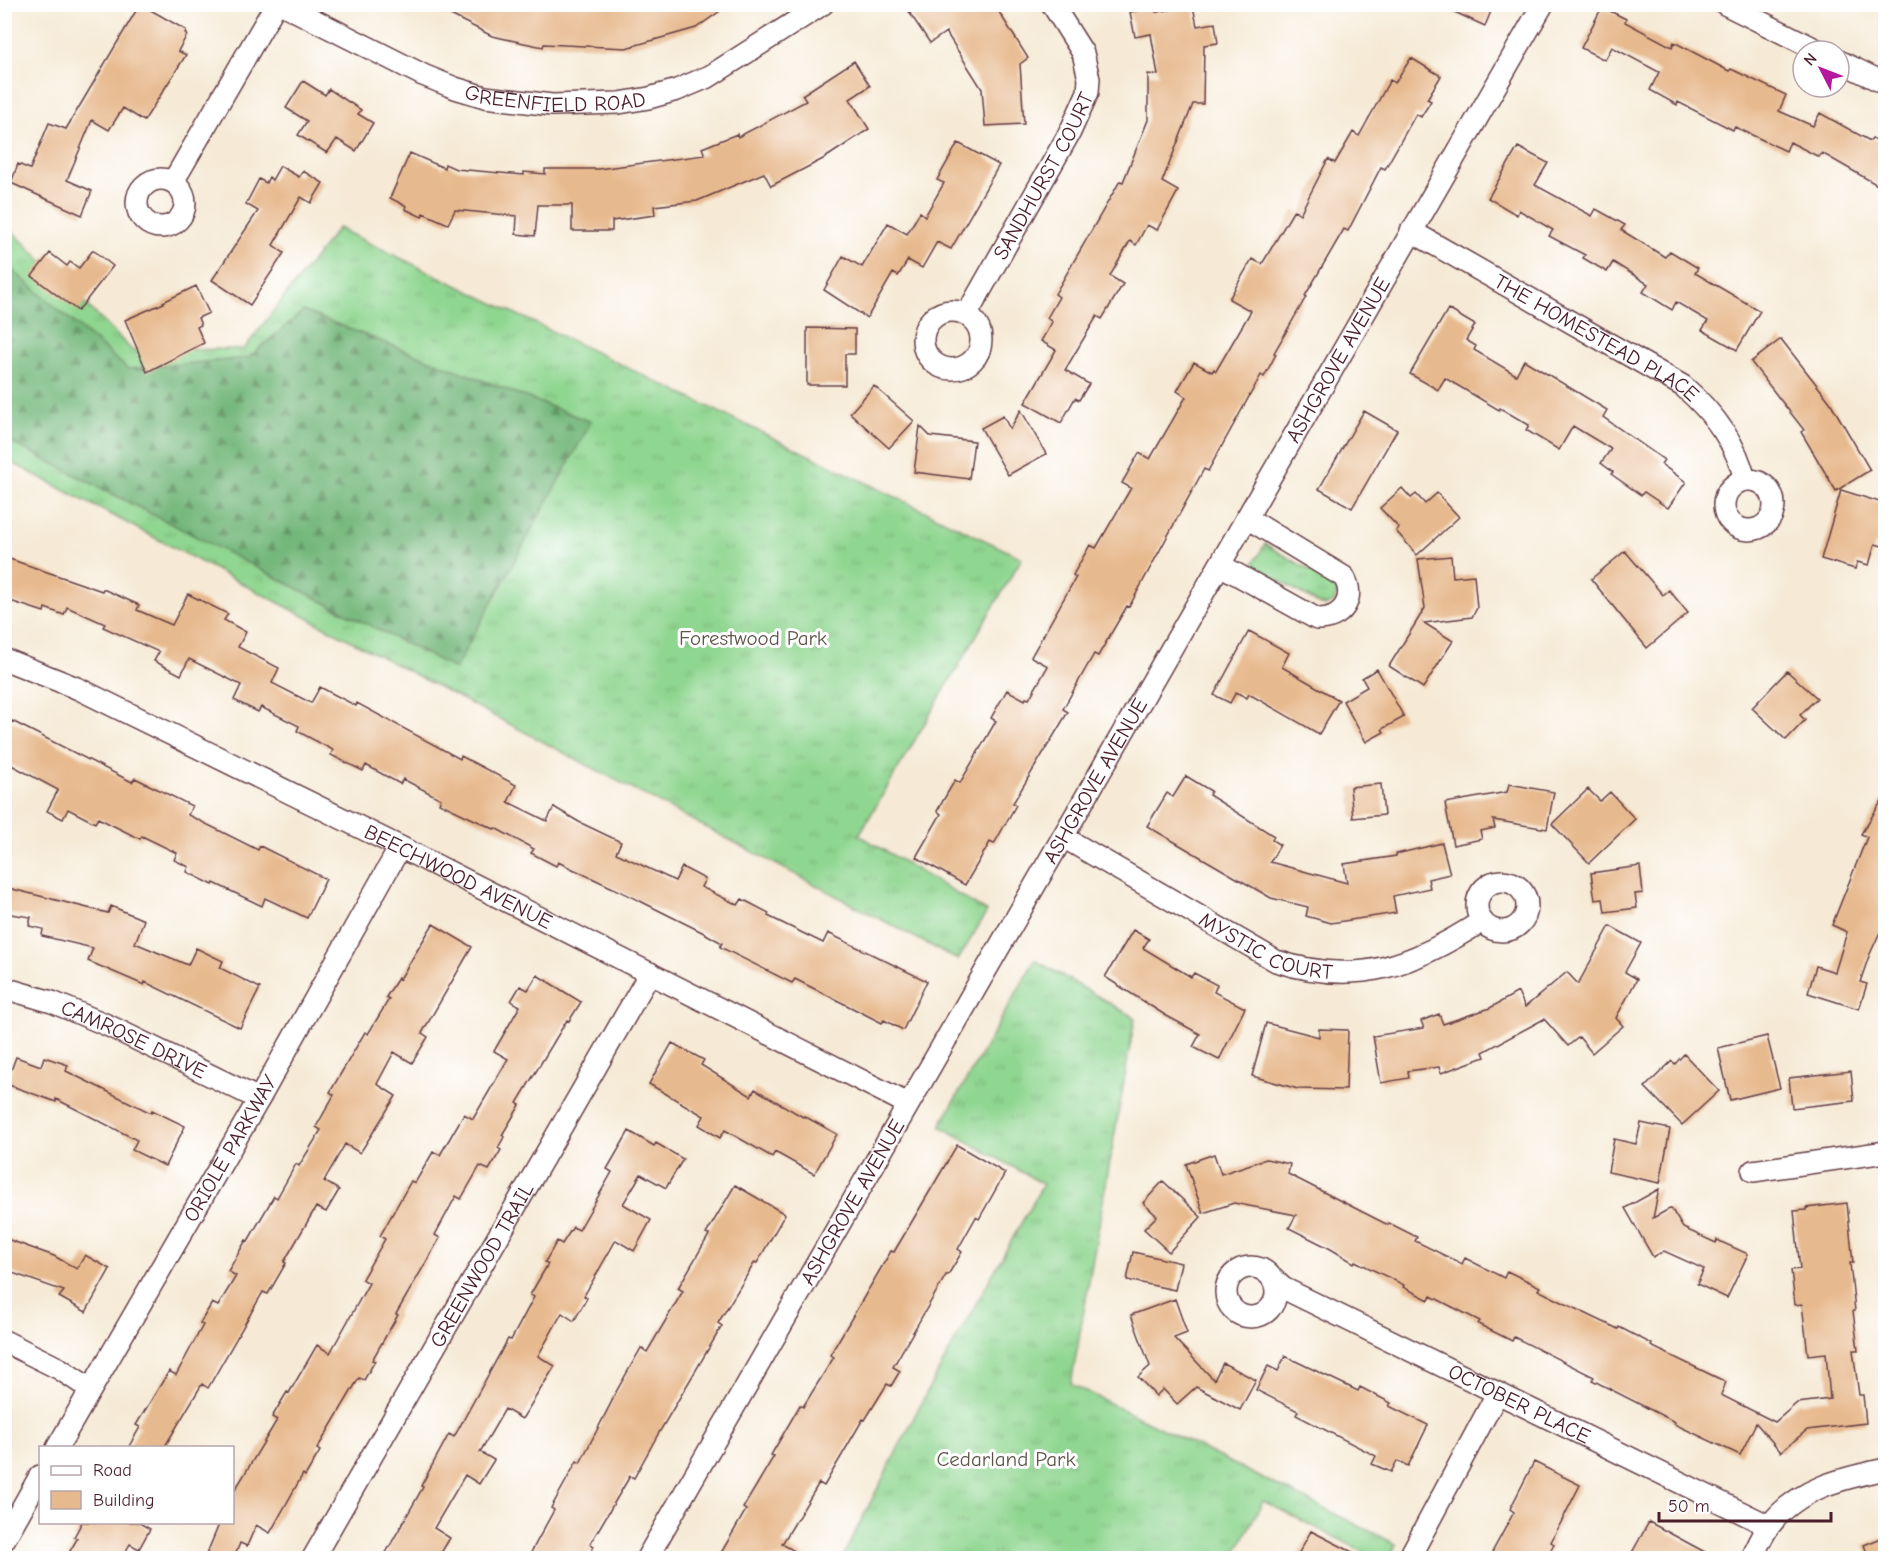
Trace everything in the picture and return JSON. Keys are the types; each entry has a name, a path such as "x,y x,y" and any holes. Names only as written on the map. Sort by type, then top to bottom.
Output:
{"street":[{"path":"173,182 276,4"},
{"name":"GREENFIELD ROAD","path":"282,4 423,75 455,88 485,97 552,105 619,104 677,90 710,76 794,12 823,4"},
{"name":"SANDHURST COURT","path":"967,314 1070,132 1088,92 1087,65 1083,52 1053,4"},
{"name":"ASHGROVE AVENUE","path":"647,1558 1543,4"},
{"path":"1725,4 1796,39"},
{"path":"1851,67 1886,84"},
{"name":"THE HOMESTEAD PLACE","path":"1412,231 1683,386 1714,417 1728,437 1740,459 1745,480"},
{"path":"1220,565 1317,619 1333,617 1345,606 1349,590 1344,577 1247,518"},
{"name":"BEECHWOOD AVENUE","path":"4,658 79,689 400,847 908,1104"},
{"name":"MYSTIC COURT","path":"1063,837 1276,961 1303,969 1357,973 1386,968 1414,958 1482,921"},
{"name":"ORIOLE PARKWAY","path":"58,1446 259,1099 400,847"},
{"name":"GREENWOOD TRAIL","path":"313,1558 650,973"},
{"name":"CAMROSE DRIVE","path":"4,988 52,1002 107,1025 259,1099"},
{"path":"1753,1171 1886,1152"},
{"name":"OCTOBER PLACE","path":"1272,1278 1282,1288 1769,1526"},
{"path":"4,1341 60,1369 90,1389"},
{"path":"1409,1558 1497,1394"},
{"path":"1752,1558 1769,1526 1786,1508 1806,1494 1833,1482 1886,1469"},
{"path":"4,1540 39,1478"}],"green space":[{"name":"Forestwood Park","path":"4,223 132,350 244,349 338,228 1022,558 859,835 987,912 958,960 5,459"},
{"path":"4,263 128,369 248,358 303,311 591,422 455,669 5,439"},
{"path":"1265,544 1333,584 1337,593 1334,602 1326,606 1319,604 1253,565"},
{"name":"Cedarland Park","path":"1035,960 1135,1018 1071,1384 1396,1544 1390,1558 1376,1558 1263,1501 1233,1558 842,1558 929,1388 1043,1184 940,1126"}],"building":[{"path":"140,4 186,30 187,35 178,51 186,55 144,121 123,108 109,130 92,120 67,180 92,191 82,215 11,183 18,164 30,169 49,123 66,129"},
{"path":"429,4 730,4 696,28 626,48 544,44 543,47 492,36"},
{"path":"921,4 994,4 1028,58 1020,64 1024,124 985,126 982,89 946,32 930,43 909,12"},
{"path":"1437,4 1494,4 1485,26"},
{"path":"1193,6 1197,26 1215,23 1218,43 1204,45 1203,104 1193,104 1162,182 1178,191 1157,230 1147,225 1136,245 1130,241 1110,276 1123,284 1102,319 1097,316 1065,370 1089,384 1079,400 1075,398 1061,423 1025,403 1056,350 1041,341 1052,322 1047,318 1059,297 1055,294 1120,181 1123,182 1148,120 1148,74 1158,75 1151,34 1135,37 1130,12 1156,8 1156,12"},
{"path":"1602,7 1672,47 1674,42 1729,71 1731,69 1786,95 1779,111 1813,126 1820,113 1870,141 1872,138 1886,145 1886,190 1822,153 1819,157 1790,142 1786,151 1735,127 1733,130 1678,102 1677,105 1650,90 1659,72 1612,47 1605,60 1581,48"},
{"path":"1411,58 1441,76 1427,99 1431,101 1421,117 1416,114 1385,169 1381,167 1348,231 1344,229 1305,296 1274,353 1276,354 1264,377 1261,375 1208,471 1204,469 1129,607 1127,606 1098,656 1094,654 1063,709 1068,712 1013,803 1016,805 994,844 990,842 965,885 916,857 941,814 937,811 955,780 960,783 996,721 991,718 1007,690 1025,700 1029,699 1048,666 1031,657 1076,577 1073,575 1090,545 1096,548 1131,488 1122,483 1139,453 1150,459 1186,397 1177,391 1194,362 1212,372 1214,369 1216,371 1251,311 1229,299 1252,259 1262,264 1294,210 1300,214 1328,159 1335,163 1353,132 1359,136 1390,80 1395,83"},
{"path":"854,61 870,86 850,99 869,129 825,158 771,186 764,173 697,201 654,206 655,215 612,221 612,231 572,231 572,205 538,205 535,236 516,234 517,216 455,210 448,224 423,213 422,217 405,209 406,206 390,198 410,153 444,168 445,164 456,169 524,175 524,172 545,174 545,169 598,169 705,155 702,148 737,134 738,137 806,101 802,95"},
{"path":"303,81 325,95 329,89 361,110 358,114 373,123 356,151 337,139 327,153 298,135 307,121 286,108"},
{"path":"958,143 999,165 951,249 937,242 922,268 908,260 898,276 893,273 867,318 824,290 843,256 862,267 888,223 907,234 920,212 925,216 944,183 937,180"},
{"path":"1518,147 1548,163 1535,185 1592,216 1596,209 1625,225 1621,230 1665,257 1670,251 1698,268 1695,273 1760,311 1737,350 1702,330 1708,321 1676,302 1672,310 1643,292 1648,284 1613,262 1607,272 1583,258 1585,255 1549,236 1553,230 1519,210 1517,215 1488,198"},
{"path":"280,166 299,177 303,171 323,183 311,203 301,197 273,245 284,253 250,305 212,280 258,211 246,204 259,179 266,183 269,177 272,180"},
{"path":"93,250 113,266 78,311 32,276 50,253 67,266 70,262 79,268"},
{"path":"196,286 209,313 198,318 201,325 197,327 204,343 147,372 125,320"},
{"path":"1448,309 1475,325 1466,340 1476,346 1474,350 1516,375 1524,360 1607,410 1603,417 1664,460 1661,464 1686,482 1668,508 1644,492 1641,495 1611,474 1613,472 1601,463 1611,449 1573,426 1559,450 1526,430 1529,425 1445,378 1438,390 1410,374"},
{"path":"807,328 855,329 855,354 845,354 845,385 807,385"},
{"path":"1781,339 1830,402 1870,470 1836,491 1801,432 1804,430 1751,362"},
{"path":"874,386 914,421 889,448 850,413"},
{"path":"1021,410 1046,454 1008,475 981,428 1003,416 1010,429"},
{"path":"1364,411 1397,430 1352,508 1319,489"},
{"path":"920,426 930,436 974,441 969,479 914,472"},
{"path":"1402,488 1411,498 1416,494 1425,504 1437,493 1459,517 1417,555 1396,531 1399,528 1380,508"},
{"path":"1841,490 1886,504 1886,547 1875,544 1869,565 1857,562 1855,569 1821,559"},
{"path":"1625,551 1663,595 1669,590 1688,613 1647,648 1591,579"},
{"path":"1451,556 1453,577 1474,575 1477,608 1472,617 1424,623 1453,641 1423,688 1389,666 1425,608 1418,559"},
{"path":"4,557 102,591 103,589 139,605 137,610 172,625 188,594 228,614 224,620 246,632 238,647 279,668 272,683 311,703 320,687 356,706 357,703 460,759 461,756 516,785 508,802 547,821 554,807 621,842 616,853 675,881 682,867 705,879 701,887 738,905 742,899 769,913 768,916 823,943 828,933 927,981 903,1030 884,1020 882,1023 795,979 792,983 720,947 722,943 706,934 632,897 558,862 556,866 531,853 534,849 495,828 439,803 441,799 403,779 400,784 366,765 363,771 331,755 333,750 297,731 299,726 261,707 258,712 234,700 241,685 189,659 181,675 154,661 159,652 103,627 105,624 67,607 64,615 45,608 44,612 4,599"},
{"path":"1249,631 1289,653 1282,667 1339,700 1319,734 1249,694 1247,698 1236,692 1230,703 1214,695"},
{"path":"1377,669 1404,717 1382,729 1384,732 1366,742 1343,701 1367,687 1362,678"},
{"path":"1787,671 1817,698 1800,715 1805,720 1786,740 1752,708"},
{"path":"12,721 132,782 135,778 192,806 188,815 258,850 260,846 326,879 307,918 265,898 262,906 214,883 213,885 187,872 189,867 174,860 177,853 142,836 140,839 98,818 95,823 68,809 63,819 47,811 58,790 4,761 4,735"},
{"path":"1186,776 1211,791 1209,795 1274,836 1272,840 1280,845 1270,862 1347,883 1344,864 1396,856 1396,854 1442,843 1450,874 1428,879 1430,888 1393,896 1396,913 1331,923 1306,916 1308,907 1271,898 1147,826 1167,793 1173,797"},
{"path":"1381,784 1384,815 1353,818 1350,787"},
{"path":"1509,784 1554,792 1547,829 1493,820 1495,828 1480,831 1482,839 1453,845 1445,803 1507,792"},
{"path":"1588,789 1600,801 1610,792 1635,819 1589,863 1552,824"},
{"path":"1886,794 1886,919 1860,982 1867,984 1859,1009 1808,993 1816,966 1835,972 1847,932 1832,925 1867,837 1861,834"},
{"path":"1640,866 1643,893 1635,894 1637,908 1605,912 1603,899 1595,900 1591,873"},
{"path":"4,887 108,913 111,906 144,920 135,943 188,965 196,948 223,961 220,968 260,988 240,1028 145,982 144,985 88,961 93,948 42,936 43,929 29,926 31,917 4,913"},
{"path":"433,924 472,947 422,1033 428,1037 412,1063 394,1052 377,1084 396,1096 360,1153 345,1144 324,1181 339,1190 326,1212 316,1207 268,1294 263,1292 208,1388 202,1384 165,1446 129,1446 140,1427 136,1425 169,1371 176,1375 212,1303 218,1306 236,1276 228,1271 246,1240 248,1241 274,1196 277,1198 296,1164 299,1166 321,1130 316,1127 334,1095 330,1092 365,1032 368,1034 389,999 386,997 398,978 400,979"},
{"path":"1610,926 1641,943 1625,972 1637,979 1616,1018 1623,1026 1592,1053 1579,1037 1568,1046 1544,1019 1483,1052 1485,1057 1441,1073 1439,1067 1408,1071 1409,1078 1381,1083 1373,1036 1424,1028 1421,1021 1439,1014 1443,1024 1490,1008 1518,992 1525,1007 1567,972 1578,984"},
{"path":"1133,930 1149,939 1143,948 1191,977 1194,973 1217,985 1214,992 1245,1008 1219,1060 1193,1047 1200,1034 1105,977"},
{"path":"537,975 581,1002 569,1021 567,1020 517,1103 520,1105 502,1135 504,1137 498,1148 501,1150 489,1170 480,1166 461,1199 456,1196 435,1235 440,1238 396,1314 398,1315 372,1360 375,1361 364,1380 359,1378 317,1449 320,1451 305,1476 303,1474 270,1533 256,1525 247,1546 240,1543 234,1558 205,1558 219,1524 234,1524 234,1492 277,1420 272,1417 317,1345 330,1353 369,1283 362,1279 385,1239 380,1236 411,1181 415,1183 433,1152 440,1155 464,1114 473,1119 508,1059 494,1051 520,1006 511,1001 520,986 528,990"},
{"path":"1266,1023 1319,1037 1319,1029 1348,1030 1346,1090 1298,1089 1252,1076"},
{"path":"1767,1036 1780,1088 1730,1100 1718,1048"},
{"path":"672,1043 704,1060 701,1065 751,1096 755,1089 837,1134 814,1174 775,1152 772,1157 725,1130 720,1138 699,1125 704,1116 649,1084"},
{"path":"1684,1054 1719,1091 1682,1125 1645,1087 1672,1061 1675,1064"},
{"path":"16,1057 41,1066 44,1057 68,1065 66,1071 151,1113 152,1110 185,1126 165,1166 132,1150 137,1140 56,1099 56,1102 6,1084"},
{"path":"1851,1071 1854,1101 1792,1108 1789,1078"},
{"path":"1641,1123 1670,1129 1660,1183 1608,1172 1614,1139 1636,1144"},
{"path":"629,1131 654,1146 656,1143 683,1159 666,1188 641,1174 623,1204 651,1220 634,1251 616,1240 584,1296 587,1298 574,1321 562,1313 538,1356 555,1366 522,1419 505,1409 480,1452 494,1460 479,1484 465,1475 434,1528 450,1538 438,1558 383,1558 423,1487 421,1486 449,1434 454,1437 508,1339 511,1340 534,1297 530,1295 548,1264 545,1262 557,1241 562,1244 573,1227 579,1230 612,1172 607,1169"},
{"path":"957,1145 1005,1173 979,1219 976,1217 958,1249 962,1252 946,1275 893,1367 900,1371 891,1386 887,1384 865,1420 863,1419 824,1486 819,1483 782,1544 807,1558 718,1558 746,1510 743,1508 774,1456 771,1455 800,1405 803,1407 834,1357 830,1355"},
{"path":"1214,1154 1221,1174 1266,1159 1290,1164 1288,1174 1388,1225 1389,1223 1417,1237 1415,1241 1462,1264 1465,1258 1504,1278 1507,1271 1540,1287 1538,1290 1618,1329 1619,1327 1652,1344 1651,1346 1726,1382 1721,1395 1775,1422 1797,1403 1830,1399 1826,1353 1808,1355 1802,1304 1795,1305 1791,1270 1800,1269 1794,1211 1847,1203 1853,1263 1850,1263 1855,1311 1853,1311 1858,1350 1853,1350 1859,1395 1863,1395 1866,1423 1807,1430 1781,1452 1756,1423 1740,1455 1674,1424 1675,1422 1592,1380 1594,1377 1514,1337 1512,1341 1478,1324 1480,1321 1431,1296 1429,1300 1403,1287 1404,1285 1355,1261 1354,1263 1289,1228 1296,1215 1234,1203 1203,1213 1186,1164"},
{"path":"1163,1181 1201,1217 1169,1252 1144,1229 1157,1216 1143,1203"},
{"path":"735,1185 785,1214 757,1263 755,1262 718,1323 722,1326 634,1478 630,1476 590,1544 594,1546 588,1558 528,1558 554,1510 551,1508 577,1461 580,1463 641,1348 647,1352 683,1291 678,1288"},
{"path":"1659,1189 1653,1218 1671,1208 1683,1228 1748,1254 1727,1298 1697,1284 1704,1269 1664,1251 1653,1257 1625,1208"},
{"path":"4,1238 54,1256 77,1269 85,1255 110,1269 86,1312 59,1297 64,1291 4,1270"},
{"path":"1133,1252 1181,1263 1175,1290 1127,1280"},
{"path":"1175,1299 1187,1333 1174,1338 1214,1380 1223,1363 1256,1380 1240,1410 1196,1387 1177,1404 1163,1389 1156,1396 1138,1377 1150,1366 1131,1315"},
{"path":"1285,1356 1358,1391 1360,1387 1391,1403 1389,1406 1428,1425 1408,1466 1397,1461 1391,1472 1372,1464 1376,1456 1296,1415 1298,1411 1256,1390 1268,1366 1278,1371"},
{"path":"1534,1462 1580,1485 1551,1542 1554,1544 1546,1558 1489,1558 1514,1512 1510,1509"},
{"path":"1649,1522 1716,1558 1629,1558"},
{"path":"81,1524 141,1524 150,1529 139,1549 130,1544 122,1558 66,1558 77,1539 74,1537"},
{"path":"1311,1531 1364,1558 1296,1558"},
{"path":"1886,1536 1886,1558 1869,1558 1864,1545"}]}
